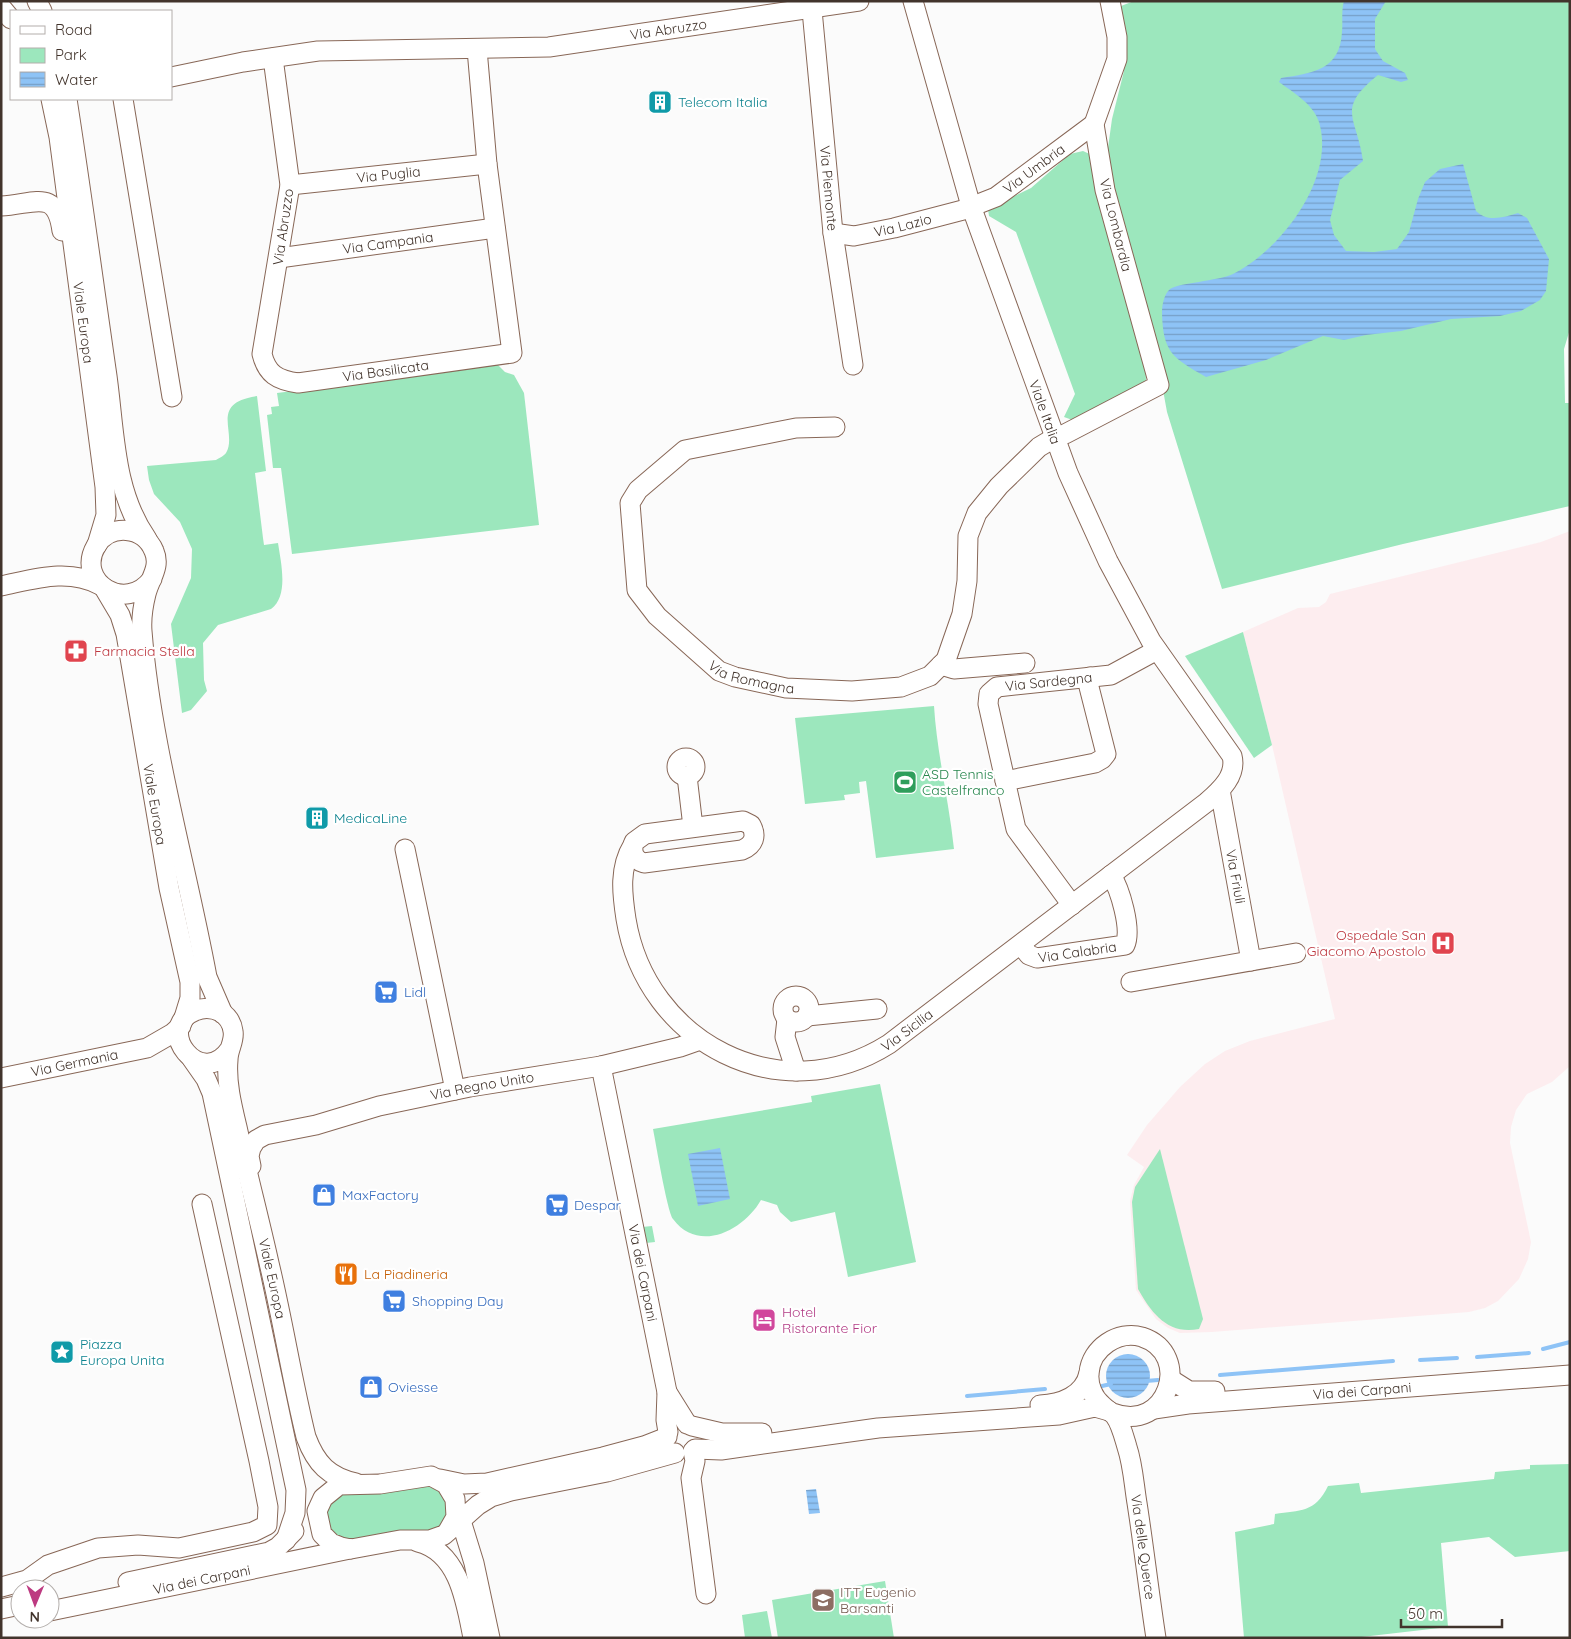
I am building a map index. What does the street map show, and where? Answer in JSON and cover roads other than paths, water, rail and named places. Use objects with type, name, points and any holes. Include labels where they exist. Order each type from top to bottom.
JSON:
[{"type":"street","name":"Via Abruzzo","points":[[172,77],[273,58],[346,49],[477,49],[569,45],[746,17],[812,10],[860,1]]},
{"type":"street","name":"Viale Italia","points":[[913,1],[971,206],[1108,561],[1157,650],[1232,756],[1232,772],[1220,790]]},
{"type":"street","name":"Via Lombardia","points":[[1059,436],[1159,385],[1105,190],[1094,124],[1117,59],[1117,36],[1110,1]]},
{"type":"street","points":[[1,7],[10,18]]},
{"type":"street","name":"Via Piemonte","points":[[812,10],[833,233],[853,365]]},
{"type":"street","points":[[477,49],[487,164],[495,228]]},
{"type":"street","name":"Via Abruzzo","points":[[265,366],[263,339],[279,258],[290,185],[273,58]]},
{"type":"street","name":"Viale Europa","points":[[51,100],[59,138],[107,508],[95,548],[92,568],[120,615],[126,634],[169,888],[190,982],[190,998],[182,1024],[180,1043],[206,1079],[212,1093],[296,1490],[296,1513],[286,1540]]},
{"type":"street","name":"Viale Europa","points":[[68,100],[120,476],[130,510],[148,540],[156,559],[152,579],[144,602],[142,630],[155,721],[207,977],[223,1014],[233,1029],[233,1041],[228,1062],[236,1126],[269,1263],[302,1420],[312,1452],[320,1465],[331,1475],[356,1483]]},
{"type":"street","points":[[123,100],[172,396]]},
{"type":"street","name":"Via Umbria","points":[[971,206],[996,198],[1094,124]]},
{"type":"street","name":"Via Puglia","points":[[290,185],[487,164]]},
{"type":"street","points":[[1,206],[42,201],[49,202],[57,210],[69,290],[77,321],[85,340]]},
{"type":"street","name":"Via Lazio","points":[[833,233],[854,236],[935,219],[971,206]]},
{"type":"street","name":"Via Campania","points":[[279,258],[495,228]]},
{"type":"street","name":"Via Basilicata","points":[[265,366],[270,374],[282,381],[298,383],[512,353],[495,228]]},
{"type":"street","name":"Via Romagna","points":[[836,426],[796,428],[685,450],[674,457],[638,490],[630,503],[637,590],[664,622],[719,671],[735,677],[786,688],[852,691],[901,687],[930,676],[941,666]]},
{"type":"street","points":[[1025,663],[954,669],[941,666],[946,660],[962,614],[967,581],[968,536],[977,513],[999,486],[1032,454],[1044,444],[1059,436]]},
{"type":"street","points":[[56,575],[95,548],[107,535],[121,530],[136,532],[148,540]]},
{"type":"street","points":[[1,586],[56,575],[74,575],[119,595],[141,590],[152,579]]},
{"type":"street","name":"Via Sardegna","points":[[1072,905],[1016,829],[988,704],[989,694],[997,687],[1110,675],[1157,650]]},
{"type":"street","points":[[1005,781],[1095,763],[1102,759],[1106,754],[1089,687],[1090,677]]},
{"type":"street","points":[[687,776],[693,827]]},
{"type":"street","name":"Via Sicilia","points":[[633,845],[623,868],[624,894],[630,936],[642,971],[656,996],[670,1013],[700,1040],[738,1060],[767,1068],[796,1071],[838,1066],[879,1051],[1020,945],[1220,790]]},
{"type":"street","name":"Via Friuli","points":[[1220,790],[1251,961]]},
{"type":"street","points":[[745,822],[753,828],[754,839],[749,847],[742,850],[651,862],[642,863],[636,859],[633,853],[633,845],[638,838],[645,834],[693,827],[745,822]]},
{"type":"street","points":[[405,849],[454,1090]]},
{"type":"street","points":[[624,894],[636,871],[651,862]]},
{"type":"street","name":"Via Calabria","points":[[1020,945],[1029,955],[1037,958],[1125,945],[1128,934],[1121,898],[1111,875]]},
{"type":"street","points":[[1130,982],[1296,954]]},
{"type":"street","points":[[182,1024],[190,1014],[200,1009],[212,1009],[223,1014]]},
{"type":"street","points":[[767,1068],[786,1028],[800,1022],[807,1016],[877,1009]]},
{"type":"street","name":"Via Germania","points":[[1,1078],[147,1048],[173,1033],[182,1024]]},
{"type":"street","points":[[786,1028],[796,1071]]},
{"type":"street","name":"Via Regno Unito","points":[[265,1135],[316,1125],[380,1106],[454,1090],[601,1066],[680,1047],[700,1040]]},
{"type":"street","name":"Via Germania","points":[[147,1048],[191,1058]]},
{"type":"street","points":[[191,1058],[211,1062],[221,1059],[230,1049]]},
{"type":"street","name":"Via dei Carpani","points":[[601,1066],[667,1392],[666,1420],[679,1446]]},
{"type":"street","points":[[229,1079],[243,1122],[254,1132],[265,1135]]},
{"type":"street","points":[[265,1135],[253,1144],[249,1156],[269,1263]]},
{"type":"street","points":[[1,1587],[27,1580],[48,1566],[98,1548],[138,1545],[179,1548],[253,1532],[267,1525],[268,1507],[259,1460],[202,1204]]},
{"type":"street","points":[[356,1483],[380,1484],[423,1476],[464,1484],[487,1483],[644,1446],[679,1446],[720,1450],[915,1420],[1057,1403],[1076,1394],[1086,1382],[1095,1356],[1107,1343],[1124,1336],[1136,1336],[1147,1340],[1160,1349],[1168,1363],[1170,1379],[1167,1393],[1151,1410],[1129,1417],[1095,1407],[1059,1415],[915,1420],[841,1421],[751,1434],[722,1433],[690,1425],[674,1425],[679,1446],[695,1461],[691,1478],[706,1594]]},
{"type":"street","name":"Via dei Carpani","points":[[1170,1379],[1185,1389],[1206,1391],[1570,1363]]},
{"type":"street","points":[[1089,1373],[1090,1386],[1095,1398],[1111,1412]]},
{"type":"street","name":"Via dei Carpani","points":[[1151,1410],[1570,1375]]},
{"type":"street","name":"Via dei Carpani","points":[[667,1392],[690,1425]]},
{"type":"street","name":"Via delle Querce","points":[[1130,1458],[1134,1437],[1151,1410]]},
{"type":"street","name":"Via delle Querce","points":[[1111,1412],[1130,1458],[1156,1638]]},
{"type":"street","points":[[455,1520],[483,1502],[511,1491],[607,1472],[679,1446],[698,1436],[690,1425]]},
{"type":"street","points":[[440,1479],[450,1489],[455,1520],[474,1563]]},
{"type":"street","name":"Via dei Carpani","points":[[60,1596],[264,1554],[278,1547],[316,1514],[334,1488],[356,1483]]},
{"type":"street","name":"Viale Europa","points":[[296,1490],[316,1514],[322,1534],[331,1543],[341,1547],[353,1548]]},
{"type":"street","points":[[483,1502],[474,1513],[470,1522],[474,1563],[490,1638]]},
{"type":"street","name":"Via dei Carpani","points":[[60,1609],[388,1541],[433,1540],[455,1520]]},
{"type":"street","points":[[410,1540],[432,1546],[448,1561],[464,1602],[473,1638]]},
{"type":"water","points":[[1344,1],[1386,1],[1375,19],[1375,49],[1383,61],[1405,73],[1408,80],[1401,82],[1378,75],[1357,97],[1352,114],[1363,161],[1340,180],[1330,220],[1334,235],[1346,251],[1374,252],[1397,249],[1409,232],[1425,182],[1440,169],[1463,164],[1476,211],[1481,215],[1491,218],[1518,213],[1527,218],[1549,259],[1546,291],[1540,300],[1521,311],[1500,316],[1451,319],[1401,331],[1366,335],[1344,340],[1323,336],[1266,360],[1206,377],[1185,365],[1172,353],[1168,346],[1162,313],[1165,297],[1168,291],[1174,287],[1233,274],[1251,263],[1286,230],[1300,210],[1312,188],[1319,166],[1322,144],[1319,122],[1308,104],[1279,82],[1281,78],[1304,74],[1323,67],[1336,55],[1342,32]]},
{"type":"water","points":[[720,1148],[730,1199],[698,1206],[688,1154]]},
{"type":"water","points":[[1124,1354],[1132,1354],[1144,1360],[1150,1376],[1144,1392],[1132,1398],[1124,1398],[1112,1392],[1106,1380],[1106,1372],[1112,1360]]},
{"type":"water","points":[[816,1489],[820,1513],[809,1514],[806,1490]]},
{"type":"waterway","points":[[1543,1349],[1570,1342]]},
{"type":"waterway","points":[[1477,1357],[1529,1353]]},
{"type":"waterway","points":[[1420,1360],[1457,1358]]},
{"type":"waterway","points":[[1220,1375],[1393,1361]]},
{"type":"waterway","points":[[1146,1381],[1158,1380]]},
{"type":"waterway","points":[[1102,1386],[1111,1384]]},
{"type":"waterway","points":[[967,1396],[1045,1389]]},
{"type":"place","name":"Telecom Italia","points":[[660,102]]},
{"type":"place","name":"Farmacia Stella","points":[[76,651]]},
{"type":"place","name":"ASD Tennis Castelfranco","points":[[905,782]]},
{"type":"place","name":"MedicaLine","points":[[317,818]]},
{"type":"place","name":"Ospedale San Giacomo Apostolo","points":[[1443,943]]},
{"type":"place","name":"Lidl","points":[[386,992]]},
{"type":"place","name":"MaxFactory","points":[[324,1195]]},
{"type":"place","name":"Despar","points":[[557,1205]]},
{"type":"place","name":"La Piadineria","points":[[346,1274]]},
{"type":"place","name":"Shopping Day","points":[[394,1301]]},
{"type":"place","name":"Hotel Ristorante Fior","points":[[764,1320]]},
{"type":"place","name":"Piazza Europa Unita","points":[[62,1352]]},
{"type":"place","name":"Oviesse","points":[[371,1387]]},
{"type":"place","name":"ITT Eugenio Barsanti","points":[[823,1600]]}]
